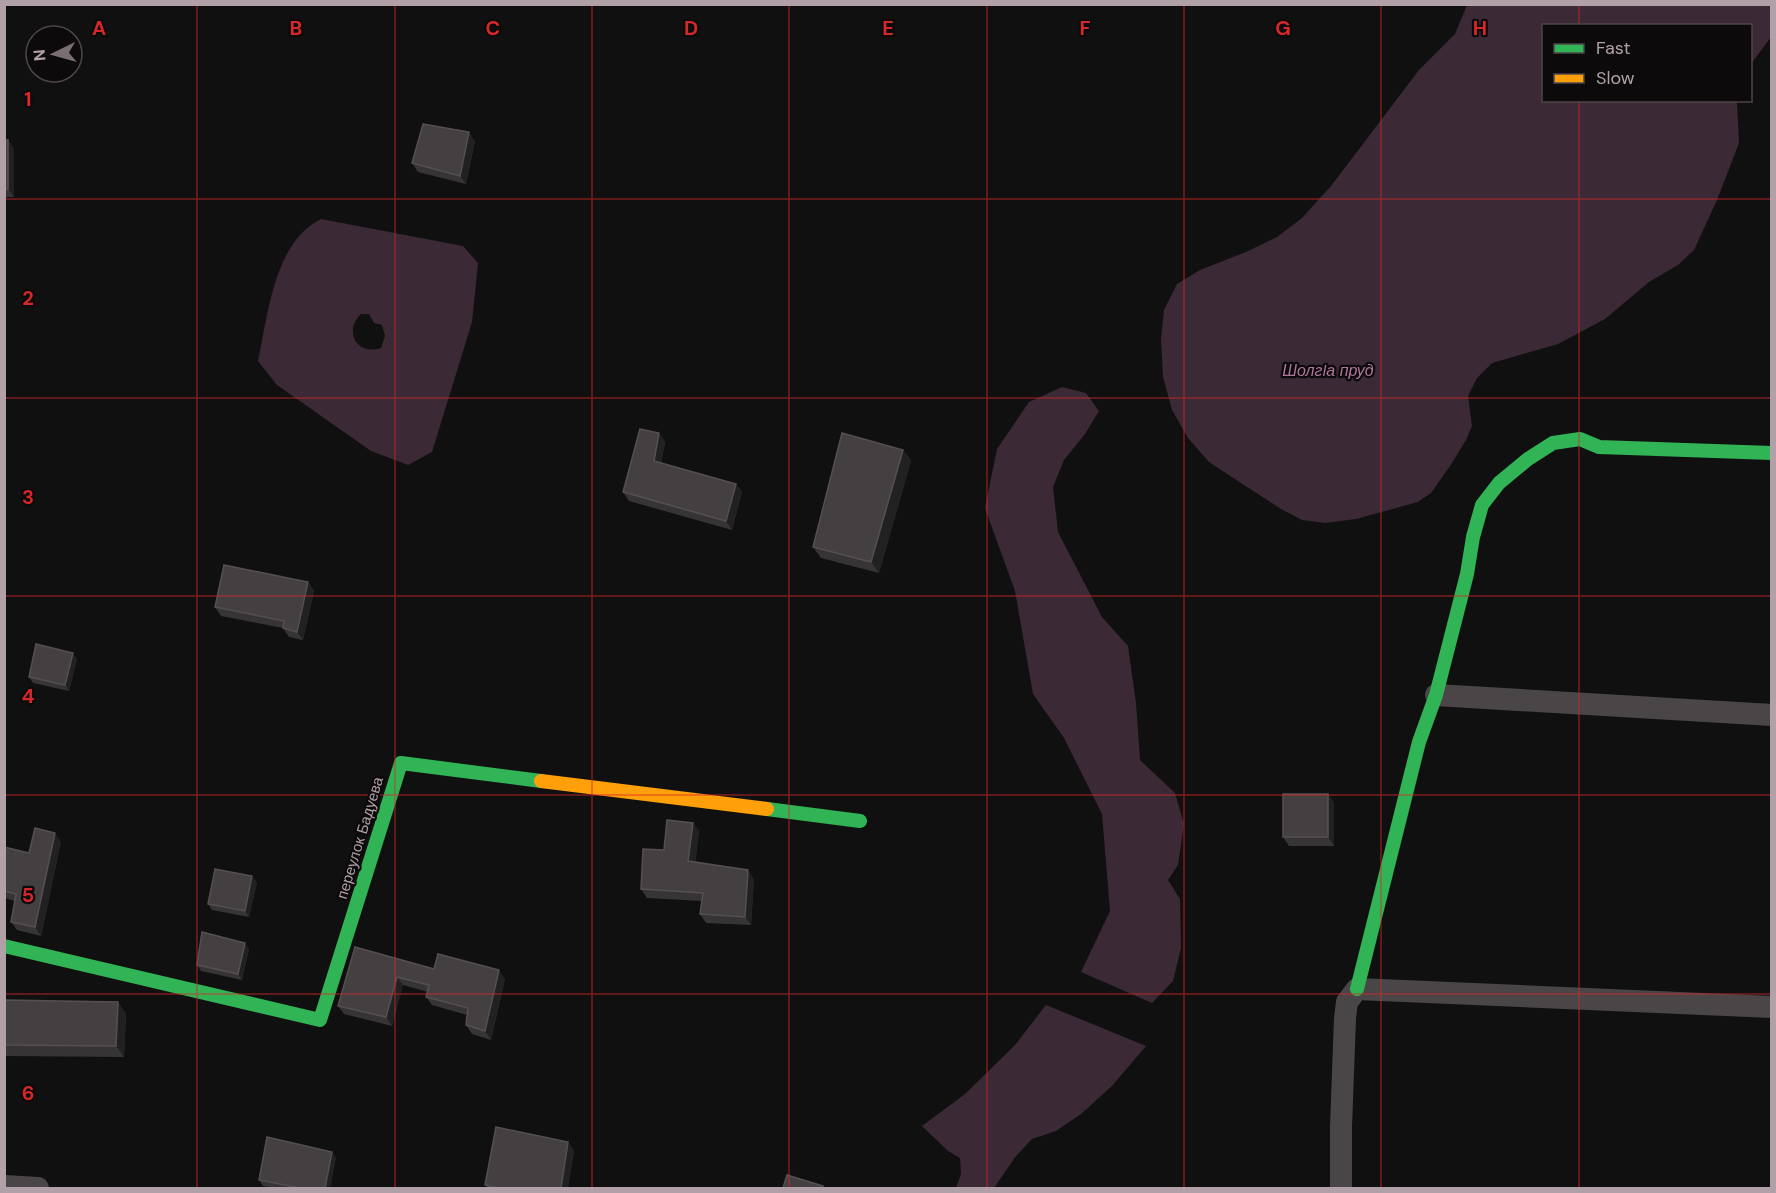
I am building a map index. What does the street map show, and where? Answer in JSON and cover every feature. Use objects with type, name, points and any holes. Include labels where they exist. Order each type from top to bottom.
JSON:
[{"type":"street","points":[[1341,1188],[1341,1127],[1347,1002],[1357,989],[1419,742],[1436,695],[1482,505],[1499,483],[1528,459],[1553,443],[1580,439],[1599,447],[1772,453]]},
{"type":"street","points":[[1436,695],[1772,715]]},
{"type":"street","name":"переулок Бадуева","points":[[4,946],[320,1020],[401,763],[860,820]]},
{"type":"street","points":[[1357,989],[1772,1007]]},
{"type":"street","points":[[4,1186],[38,1188]]},
{"type":"water","name":"ШолгIа пруд","points":[[1467,5],[1771,5],[1771,37],[1752,63],[1752,24],[1542,24],[1542,102],[1737,102],[1739,143],[1717,200],[1694,250],[1678,265],[1649,282],[1605,319],[1558,344],[1492,363],[1477,378],[1468,396],[1472,426],[1466,440],[1431,493],[1418,502],[1356,519],[1325,523],[1302,520],[1209,462],[1188,438],[1172,410],[1163,377],[1161,339],[1164,310],[1177,284],[1200,270],[1277,237],[1302,218],[1331,186],[1419,70],[1455,34]]},
{"type":"water","points":[[321,219],[463,246],[478,263],[472,322],[432,452],[408,465],[371,451],[277,385],[258,361],[276,281],[293,244],[305,230]],"holes":[[[361,314],[369,314],[374,323],[382,325],[385,336],[381,348],[373,350],[359,345],[353,334],[353,328]]]},
{"type":"water","points":[[1062,387],[1086,393],[1099,411],[1085,434],[1064,460],[1053,487],[1058,532],[1102,617],[1128,646],[1136,703],[1140,760],[1175,793],[1184,824],[1178,865],[1168,880],[1180,899],[1181,948],[1173,981],[1152,1003],[1081,972],[1110,911],[1102,814],[1064,738],[1033,694],[1015,591],[985,508],[997,449],[1029,402]]},
{"type":"water","points":[[1046,1005],[1146,1046],[1112,1086],[1081,1114],[1056,1131],[1032,1139],[1016,1156],[994,1188],[956,1188],[961,1174],[960,1158],[948,1151],[922,1126],[965,1094],[1015,1045]]},
{"type":"building","points":[[423,124],[469,132],[460,176],[412,163]]},
{"type":"building","points":[[4,140],[8,140],[8,189],[4,189]]},
{"type":"building","points":[[640,429],[659,433],[654,461],[736,484],[726,521],[623,492]]},
{"type":"building","points":[[842,433],[903,450],[871,562],[813,547]]},
{"type":"building","points":[[224,565],[308,582],[297,632],[283,628],[284,621],[215,607]]},
{"type":"building","points":[[36,644],[73,653],[65,685],[29,677]]},
{"type":"building","points":[[1283,794],[1328,794],[1328,837],[1283,837]]},
{"type":"building","points":[[667,820],[693,823],[688,861],[748,870],[745,917],[700,914],[703,893],[641,889],[643,849],[664,850]]},
{"type":"building","points":[[35,828],[55,833],[35,927],[11,922],[16,894],[4,891],[4,847],[29,853]]},
{"type":"building","points":[[215,869],[252,876],[245,911],[208,904]]},
{"type":"building","points":[[202,932],[245,943],[238,974],[197,965]]},
{"type":"building","points":[[355,947],[434,969],[438,954],[499,970],[485,1031],[466,1025],[468,1008],[426,997],[429,985],[397,977],[386,1017],[338,1006]]},
{"type":"building","points":[[4,1000],[118,1002],[116,1046],[4,1045]]},
{"type":"building","points":[[496,1127],[568,1142],[561,1188],[498,1188],[485,1185]]},
{"type":"building","points":[[267,1137],[332,1152],[325,1188],[300,1188],[259,1180]]},
{"type":"building","points":[[787,1175],[823,1186],[822,1188],[783,1188]]},
{"type":"traffic: fast","points":[[1357,989],[1419,742],[1436,695],[1467,574],[1473,537],[1482,505],[1499,483],[1528,459],[1553,443],[1580,439],[1599,447],[1772,453]]},
{"type":"traffic: fast","points":[[4,946],[320,1020],[401,763],[541,781]]},
{"type":"traffic: fast","points":[[767,809],[860,821]]},
{"type":"traffic: slow","points":[[541,781],[767,809]]}]
